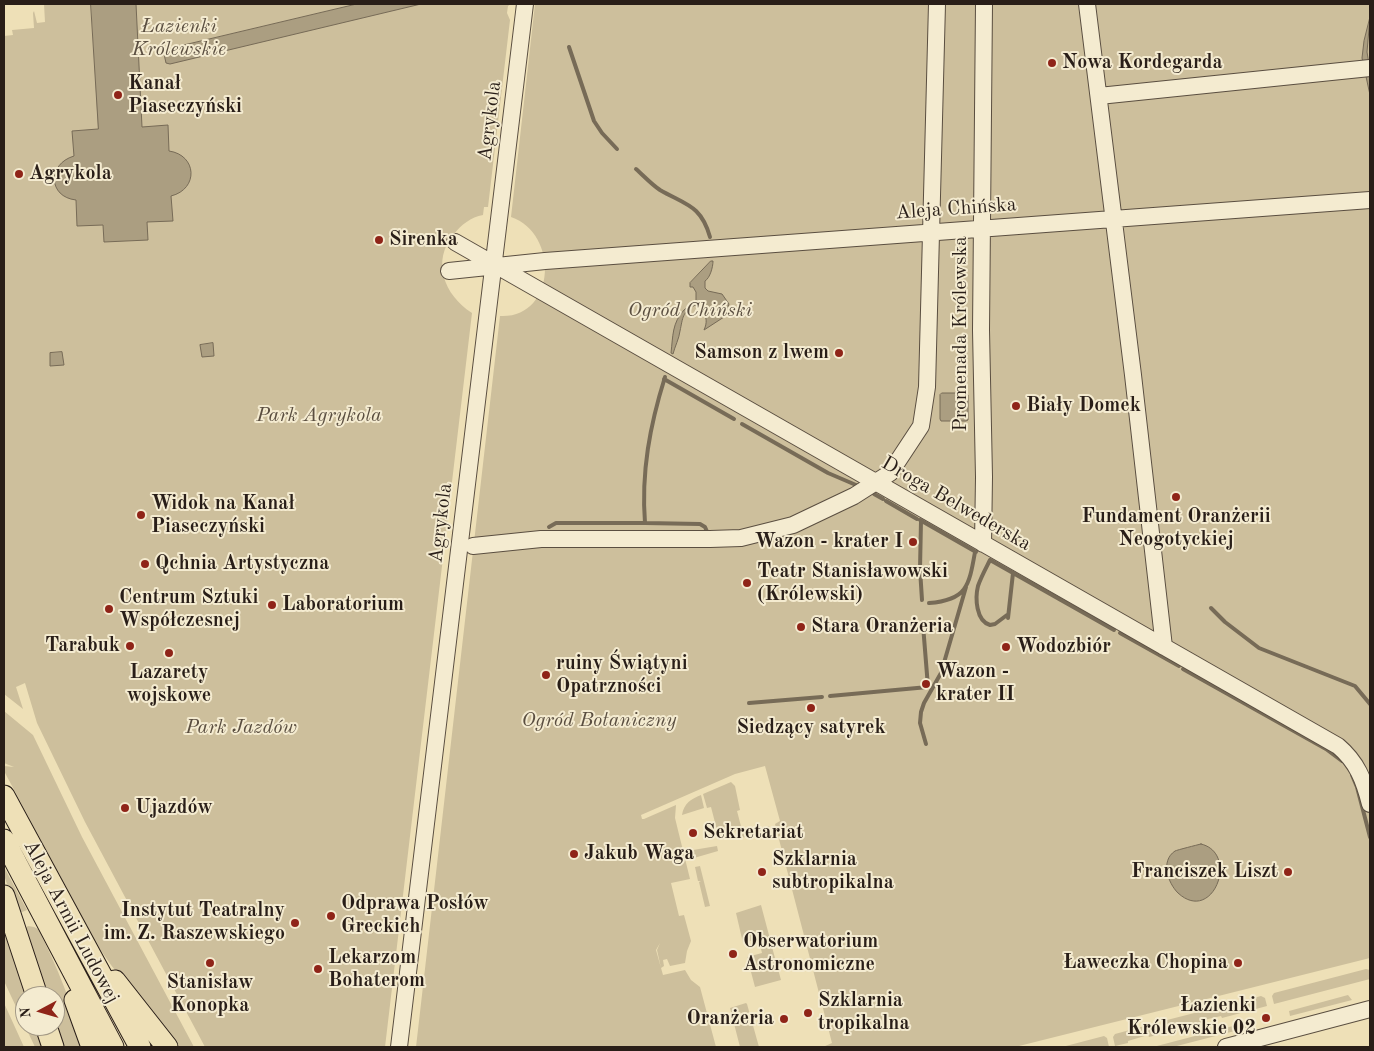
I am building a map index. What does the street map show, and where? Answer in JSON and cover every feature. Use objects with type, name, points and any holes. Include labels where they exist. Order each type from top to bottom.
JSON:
[{"type":"main road","name":"Aleja Armii Ludowej","points":[[4,796],[79,938],[140,1047]]},
{"type":"main road","name":"Aleja Armii Ludowej","points":[[4,840],[113,1047]]},
{"type":"main road","points":[[4,896],[34,986]]},
{"type":"main road","points":[[44,916],[92,1047]]},
{"type":"main road","points":[[79,938],[167,1047]]},
{"type":"street","name":"Agrykola","points":[[399,1047],[525,4]]},
{"type":"street","points":[[473,546],[541,539],[741,538],[793,525],[854,496],[876,483],[894,469],[912,437],[921,426],[927,383],[937,4]]},
{"type":"street","name":"Promenada Królewska","points":[[983,544],[984,477],[981,330],[984,4]]},
{"type":"street","points":[[1087,4],[1164,647]]},
{"type":"street","points":[[1099,96],[1370,68]]},
{"type":"street","name":"Aleja Chińska","points":[[449,271],[545,261],[1370,200]]},
{"type":"street","name":"Droga Belwederska","points":[[454,242],[1338,746],[1349,756],[1358,769],[1370,804]]},
{"type":"street","points":[[1226,1047],[1370,1009]]},
{"type":"green space","points":[[44,4],[511,4],[508,6],[507,13],[510,20],[488,207],[484,207],[483,215],[470,220],[457,231],[447,244],[443,255],[442,266],[448,287],[462,306],[472,313],[385,1047],[205,1047],[85,822],[37,723],[25,683],[16,687],[23,709],[4,694],[4,36],[13,35],[12,30],[34,28],[34,11],[37,23],[45,22]]},
{"type":"green space","points":[[535,4],[1370,4],[1370,958],[1015,1047],[823,1047],[832,1043],[775,824],[780,821],[765,766],[735,774],[641,815],[642,819],[644,819],[676,805],[675,818],[690,879],[671,883],[679,916],[684,915],[691,941],[685,963],[670,966],[667,959],[663,960],[664,966],[661,968],[663,975],[685,970],[691,980],[700,987],[716,1047],[416,1047],[500,316],[519,313],[532,304],[541,290],[545,274],[544,257],[538,240],[527,226],[511,217]]},
{"type":"green space","points":[[4,711],[33,735],[82,837],[194,1047],[175,1047],[97,945],[4,771],[4,766],[14,767],[4,763]]},
{"type":"green space","points":[[731,782],[735,786],[740,810],[737,811],[742,830],[718,834],[711,807],[707,808],[703,794]]},
{"type":"green space","points":[[701,795],[704,808],[682,815],[684,807],[694,798]]},
{"type":"green space","points":[[769,826],[770,831],[733,840],[732,836]]},
{"type":"green space","points":[[717,846],[718,851],[694,858],[693,850]]},
{"type":"green space","points":[[700,866],[710,906],[705,907],[699,882],[701,881],[698,881],[695,867]]},
{"type":"green space","points":[[4,867],[27,910],[17,914],[4,875]]},
{"type":"green space","points":[[761,905],[770,939],[760,943],[758,939],[743,943],[736,913]]},
{"type":"green space","points":[[4,918],[26,986],[15,986],[15,1005],[4,981]]},
{"type":"green space","points":[[28,926],[38,929],[64,986],[41,986],[25,928]]},
{"type":"green space","points":[[772,947],[781,980],[755,987],[747,957],[762,953],[761,949]]},
{"type":"green space","points":[[1366,969],[1370,970],[1370,979],[1274,1004],[1272,996],[1274,993]]},
{"type":"green space","points":[[65,990],[85,1047],[60,1047],[57,1036],[65,1036]]},
{"type":"green space","points":[[1348,995],[1352,1000],[1290,1016],[1289,1011]]},
{"type":"green space","points":[[1261,996],[1265,998],[1267,1006],[1222,1018],[1221,1016],[1204,1020],[1204,1023],[1194,1026],[1193,1023],[1175,1028],[1176,1030],[1167,1033],[1165,1024],[1167,1020]]},
{"type":"green space","points":[[4,1003],[15,1027],[15,1036],[19,1036],[24,1047],[4,1047]]},
{"type":"green space","points":[[746,1003],[759,1047],[740,1047],[730,1008]]},
{"type":"green space","points":[[1252,1021],[1254,1026],[1173,1047],[1153,1047]]},
{"type":"green space","points":[[1156,1023],[1161,1034],[1149,1037],[1148,1035],[1115,1046],[1113,1037],[1115,1034]]},
{"type":"green space","points":[[30,1036],[43,1036],[47,1047],[35,1047]]},
{"type":"green space","points":[[1104,1036],[1107,1038],[1109,1047],[1062,1047]]},
{"type":"shaded area","name":"Kanał Piaseczyński","points":[[91,4],[136,4],[142,127],[168,125],[169,151],[185,159],[191,172],[190,180],[186,187],[171,196],[173,221],[147,222],[148,240],[104,242],[103,225],[77,226],[76,200],[67,198],[60,193],[54,180],[59,166],[65,160],[74,156],[72,131],[98,129]]},
{"type":"shaded area","points":[[357,4],[421,4],[170,64],[166,63],[164,54],[168,49]]},
{"type":"shaded area","points":[[1370,17],[1367,52],[1370,70],[1370,95],[1362,58]]},
{"type":"shaded area","points":[[713,261],[710,275],[705,281],[705,288],[708,291],[722,294],[729,304],[724,317],[704,330],[706,319],[704,313],[695,305],[688,310],[684,316],[673,354],[671,353],[673,335],[677,320],[684,310],[696,300],[696,292],[693,287],[690,287],[690,283]]},
{"type":"shaded area","points":[[213,343],[214,356],[202,357],[200,345]]},
{"type":"shaded area","points":[[62,352],[64,365],[50,366],[50,353]]},
{"type":"shaded area","points":[[942,393],[966,393],[968,395],[968,420],[941,421],[940,395]]},
{"type":"shaded area","points":[[1201,844],[1213,850],[1219,860],[1220,872],[1217,884],[1211,894],[1202,900],[1191,900],[1178,893],[1171,884],[1167,872],[1168,860],[1175,851]]},
{"type":"waterway","points":[[569,47],[594,121],[617,149]]},
{"type":"waterway","points":[[636,169],[660,190],[685,203],[697,212],[702,218],[710,237]]},
{"type":"waterway","points":[[549,527],[556,523],[645,523],[644,485],[648,449],[665,377]]},
{"type":"waterway","points":[[664,379],[734,419]]},
{"type":"waterway","points":[[742,424],[828,473],[856,485]]},
{"type":"waterway","points":[[874,494],[883,499]]},
{"type":"waterway","points":[[886,501],[917,519]]},
{"type":"waterway","points":[[920,520],[976,552]]},
{"type":"waterway","points":[[921,521],[920,569],[922,600]]},
{"type":"waterway","points":[[645,523],[700,524],[705,527],[708,534]]},
{"type":"waterway","points":[[929,603],[951,599],[959,595],[971,574],[975,552]]},
{"type":"waterway","points":[[990,560],[1114,630]]},
{"type":"waterway","points":[[990,560],[978,586],[977,603],[979,614],[985,623],[990,625],[995,624],[1007,615]]},
{"type":"waterway","points":[[1008,618],[1013,573]]},
{"type":"waterway","points":[[926,744],[920,723],[921,712],[941,673],[966,587]]},
{"type":"waterway","points":[[1211,608],[1225,622],[1259,648],[1355,686],[1370,704]]},
{"type":"waterway","points":[[830,696],[928,687],[923,625]]},
{"type":"waterway","points":[[1120,633],[1179,666]]},
{"type":"waterway","points":[[1183,669],[1326,749],[1342,761]]},
{"type":"waterway","points":[[749,703],[822,697]]},
{"type":"waterway","points":[[1352,775],[1370,837]]},
{"type":"place","name":"Nowa Kordegarda","points":[[1052,63]]},
{"type":"place","name":"Kanał Piaseczyński","points":[[118,95]]},
{"type":"place","name":"Agrykola","points":[[19,174]]},
{"type":"place","name":"Sirenka","points":[[379,240]]},
{"type":"place","name":"Samson z lwem","points":[[839,353]]},
{"type":"place","name":"Biały Domek","points":[[1016,406]]},
{"type":"place","name":"Fundament Oranżerii Neogotyckiej","points":[[1176,497]]},
{"type":"place","name":"Widok na Kanał Piaseczyński","points":[[141,515]]},
{"type":"place","name":"Wazon - krater I","points":[[913,542]]},
{"type":"place","name":"Qchnia Artystyczna","points":[[145,564]]},
{"type":"place","name":"Teatr Stanisławowski (Królewski)","points":[[747,583]]},
{"type":"place","name":"Laboratorium","points":[[272,605]]},
{"type":"place","name":"Centrum Sztuki Współczesnej","points":[[109,609]]},
{"type":"place","name":"Stara Oranżeria","points":[[801,627]]},
{"type":"place","name":"Tarabuk","points":[[130,646]]},
{"type":"place","name":"Wodozbiór","points":[[1006,647]]},
{"type":"place","name":"Lazarety wojskowe","points":[[169,653]]},
{"type":"place","name":"ruiny Świątyni Opatrzności","points":[[546,675]]},
{"type":"place","name":"Wazon - krater II","points":[[926,684]]},
{"type":"place","name":"Siedzący satyrek","points":[[811,708]]},
{"type":"place","name":"Ujazdów","points":[[125,808]]},
{"type":"place","name":"Sekretariat","points":[[693,833]]},
{"type":"place","name":"Jakub Waga","points":[[574,854]]},
{"type":"place","name":"Szklarnia subtropikalna","points":[[762,872]]},
{"type":"place","name":"Franciszek Liszt","points":[[1288,872]]},
{"type":"place","name":"Odprawa Posłów Greckich","points":[[331,916]]},
{"type":"place","name":"Instytut Teatralny im. Z. Raszewskiego","points":[[295,923]]},
{"type":"place","name":"Obserwatorium Astronomiczne","points":[[733,954]]},
{"type":"place","name":"Stanisław Konopka","points":[[210,963]]},
{"type":"place","name":"Ławeczka Chopina","points":[[1238,963]]},
{"type":"place","name":"Lekarzom Bohaterom","points":[[318,969]]},
{"type":"place","name":"Szklarnia tropikalna","points":[[808,1013]]},
{"type":"place","name":"Łazienki Królewskie 02","points":[[1266,1018]]},
{"type":"place","name":"Oranżeria","points":[[784,1019]]},
{"type":"park label","name":"Łazienki Królewskie","points":[[179,38]]},
{"type":"park label","name":"Ogród Chiński","points":[[690,311]]},
{"type":"park label","name":"Park Agrykola","points":[[319,416]]},
{"type":"park label","name":"Ogród Botaniczny","points":[[599,721]]},
{"type":"park label","name":"Park Jazdów","points":[[241,728]]}]
